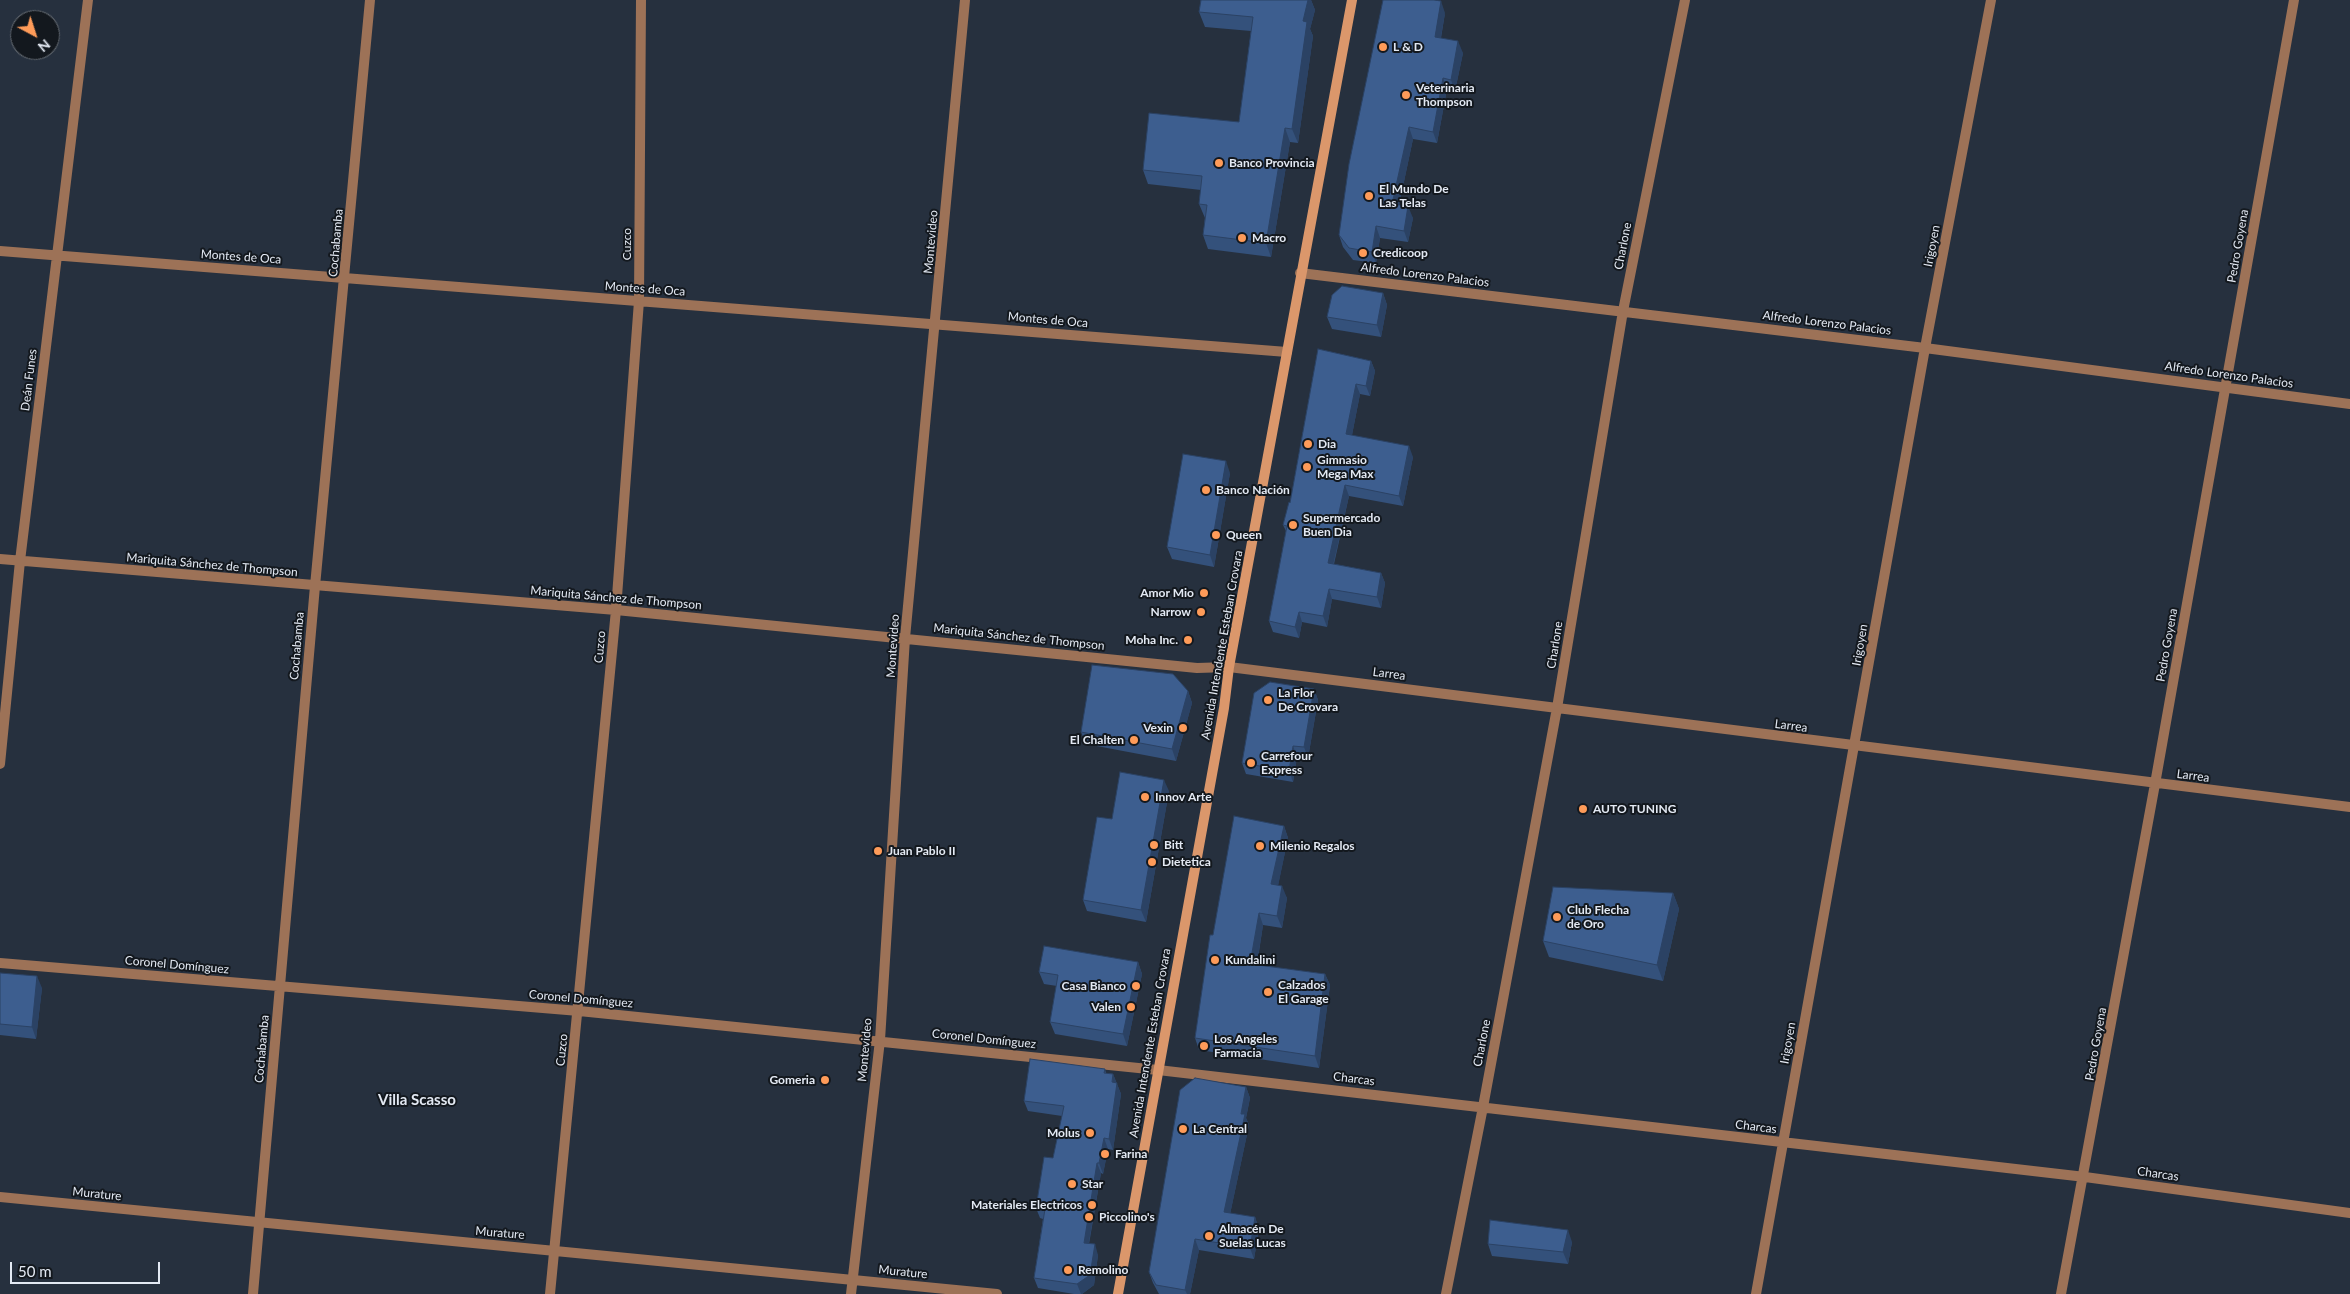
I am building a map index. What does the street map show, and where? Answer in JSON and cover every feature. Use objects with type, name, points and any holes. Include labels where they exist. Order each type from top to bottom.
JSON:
[{"type":"main road","name":"Avenida Intendente Esteban Crovara","points":[[1118,1294],[1224,708],[1229,667],[1300,273],[1352,0]]},
{"type":"street","name":"Deán Funes","points":[[0,764],[20,561],[88,0]]},
{"type":"street","name":"Cochabamba","points":[[253,1294],[315,586],[370,0]]},
{"type":"street","name":"Cuzco","points":[[550,1294],[579,1011],[616,610],[639,301],[641,0]]},
{"type":"street","name":"Montevideo","points":[[851,1294],[880,1040],[906,638],[966,0]]},
{"type":"street","name":"Charlone","points":[[1446,1294],[1483,1107],[1557,708],[1623,311],[1686,0]]},
{"type":"street","name":"Irigoyen","points":[[1756,1294],[1925,348],[1991,0]]},
{"type":"street","name":"Pedro Goyena","points":[[2061,1294],[2085,1177],[2294,0]]},
{"type":"street","name":"Montes de Oca","points":[[0,251],[1287,352]]},
{"type":"street","name":"Alfredo Lorenzo Palacios","points":[[1300,273],[1925,348],[2350,404]]},
{"type":"street","name":"Mariquita Sánchez de Thompson","points":[[0,559],[616,610],[1197,668],[1229,667]]},
{"type":"street","name":"Larrea","points":[[1229,667],[2350,808]]},
{"type":"street","name":"Coronel Domínguez","points":[[0,963],[579,1011],[880,1040],[1158,1070]]},
{"type":"street","name":"Charcas","points":[[1158,1070],[2085,1177],[2350,1213]]},
{"type":"street","name":"Murature","points":[[0,1196],[997,1294]]},
{"type":"building","points":[[1201,0],[1308,0],[1303,21],[1307,22],[1292,129],[1285,128],[1266,243],[1203,235],[1207,205],[1199,204],[1202,176],[1143,170],[1149,113],[1239,122],[1253,17],[1199,12]]},
{"type":"building","points":[[1383,0],[1441,1],[1435,37],[1458,41],[1451,80],[1443,78],[1433,132],[1409,127],[1392,204],[1408,206],[1404,231],[1376,226],[1372,252],[1349,248],[1339,235],[1349,164]]},
{"type":"building","points":[[1342,286],[1383,293],[1377,325],[1327,317],[1332,295]]},
{"type":"building","points":[[1318,349],[1371,361],[1366,386],[1356,384],[1346,434],[1409,446],[1399,496],[1345,485],[1328,563],[1381,573],[1377,597],[1329,589],[1323,616],[1299,612],[1295,627],[1269,621],[1287,526],[1283,525],[1290,503]]},
{"type":"building","points":[[1183,454],[1226,461],[1210,555],[1167,547]]},
{"type":"building","points":[[1092,665],[1173,674],[1188,691],[1172,749],[1081,732]]},
{"type":"building","points":[[1270,682],[1314,689],[1304,747],[1293,746],[1289,771],[1242,763],[1254,693]]},
{"type":"building","points":[[1120,772],[1164,780],[1141,910],[1083,900],[1097,817],[1112,819]]},
{"type":"building","points":[[1234,816],[1284,826],[1271,884],[1282,886],[1277,916],[1259,913],[1250,964],[1325,974],[1315,1056],[1195,1038],[1210,935],[1213,935]]},
{"type":"building","points":[[1553,887],[1673,893],[1657,965],[1543,941]]},
{"type":"building","points":[[1044,946],[1138,962],[1123,1034],[1050,1022],[1058,975],[1039,972]]},
{"type":"building","points":[[0,973],[37,976],[32,1027],[0,1024]]},
{"type":"building","points":[[1030,1059],[1105,1069],[1104,1073],[1113,1074],[1112,1082],[1117,1083],[1109,1139],[1104,1138],[1099,1163],[1097,1163],[1084,1243],[1095,1244],[1090,1275],[1077,1284],[1034,1278],[1045,1209],[1036,1208],[1044,1157],[1053,1158],[1064,1106],[1024,1101]]},
{"type":"building","points":[[1195,1078],[1246,1087],[1241,1114],[1245,1114],[1224,1212],[1255,1217],[1250,1248],[1195,1239],[1185,1290],[1156,1285],[1149,1272],[1180,1090]]},
{"type":"building","points":[[1490,1220],[1568,1230],[1563,1252],[1488,1244]]},
{"type":"place","name":"L & D","points":[[1383,47]]},
{"type":"place","name":"Veterinaria Thompson","points":[[1406,95]]},
{"type":"place","name":"Banco Provincia","points":[[1219,163]]},
{"type":"place","name":"El Mundo De Las Telas","points":[[1369,196]]},
{"type":"place","name":"Macro","points":[[1242,238]]},
{"type":"place","name":"Credicoop","points":[[1363,253]]},
{"type":"place","name":"Dia","points":[[1308,444]]},
{"type":"place","name":"Gimnasio Mega Max","points":[[1307,467]]},
{"type":"place","name":"Banco Nación","points":[[1206,490]]},
{"type":"place","name":"Supermercado Buen Dia","points":[[1293,525]]},
{"type":"place","name":"Queen","points":[[1216,535]]},
{"type":"place","name":"Amor Mio","points":[[1204,593]]},
{"type":"place","name":"Narrow","points":[[1201,612]]},
{"type":"place","name":"Moha Inc.","points":[[1188,640]]},
{"type":"place","name":"La Flor De Crovara","points":[[1268,700]]},
{"type":"place","name":"Vexin","points":[[1183,728]]},
{"type":"place","name":"El Chalten","points":[[1134,740]]},
{"type":"place","name":"Carrefour Express","points":[[1251,763]]},
{"type":"place","name":"Innov Arte","points":[[1145,797]]},
{"type":"place","name":"AUTO TUNING","points":[[1583,809]]},
{"type":"place","name":"Bitt","points":[[1154,845]]},
{"type":"place","name":"Milenio Regalos","points":[[1260,846]]},
{"type":"place","name":"Juan Pablo II","points":[[878,851]]},
{"type":"place","name":"Dietetica","points":[[1152,862]]},
{"type":"place","name":"Club Flecha de Oro","points":[[1557,917]]},
{"type":"place","name":"Kundalini","points":[[1215,960]]},
{"type":"place","name":"Casa Bianco","points":[[1136,986]]},
{"type":"place","name":"Calzados El Garage","points":[[1268,992]]},
{"type":"place","name":"Valen","points":[[1131,1007]]},
{"type":"place","name":"Los Angeles Farmacia","points":[[1204,1046]]},
{"type":"place","name":"Gomeria","points":[[825,1080]]},
{"type":"place","name":"La Central","points":[[1183,1129]]},
{"type":"place","name":"Molus","points":[[1090,1133]]},
{"type":"place","name":"Farina","points":[[1105,1154]]},
{"type":"place","name":"Star","points":[[1072,1184]]},
{"type":"place","name":"Materiales Electricos","points":[[1092,1205]]},
{"type":"place","name":"Piccolino's","points":[[1089,1217]]},
{"type":"place","name":"Almacén De Suelas Lucas","points":[[1209,1236]]},
{"type":"place","name":"Remolino","points":[[1068,1270]]},
{"type":"district","name":"Villa Scasso","points":[[417,1100]]}]
